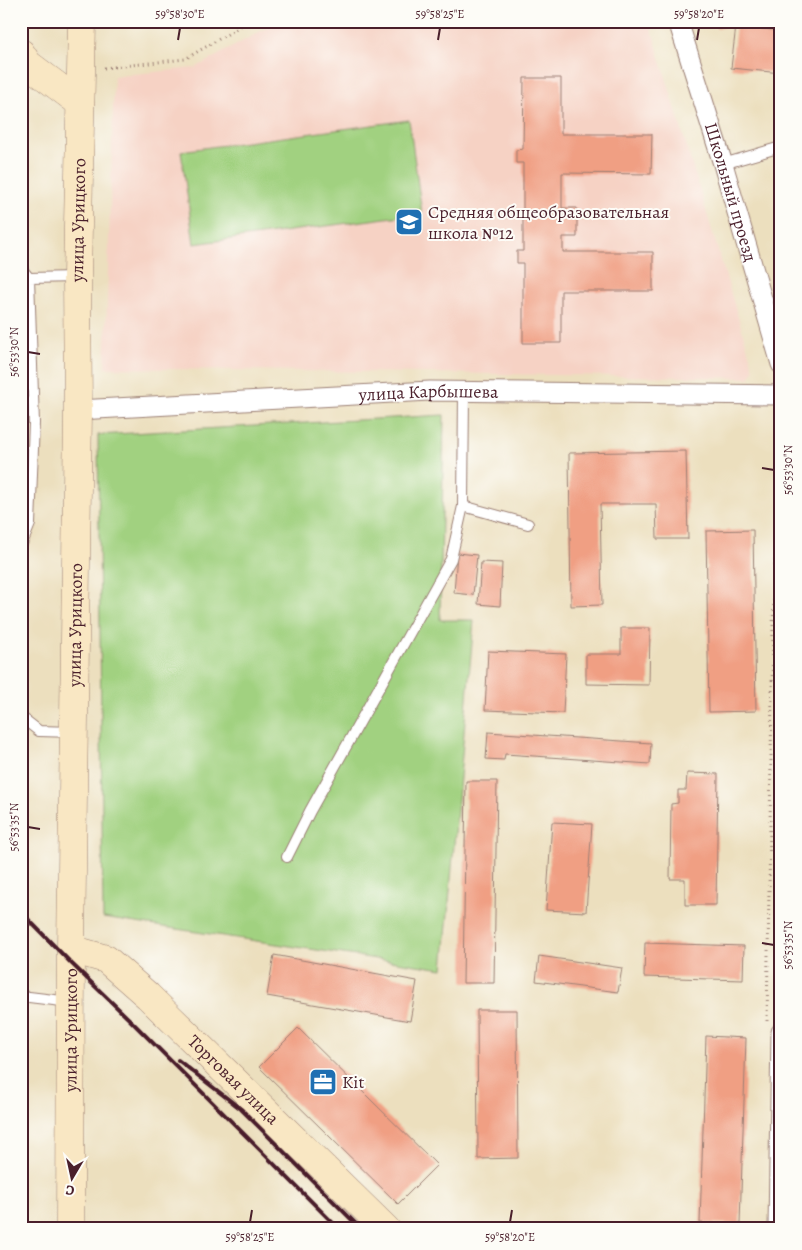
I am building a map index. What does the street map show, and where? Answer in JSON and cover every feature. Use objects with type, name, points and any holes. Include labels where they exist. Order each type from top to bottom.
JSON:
[{"type":"street","name":"улица Урицкого","points":[[70,1229],[71,949],[78,410],[77,277],[82,21]]},
{"type":"street","name":"Школьный проезд","points":[[678,21],[723,164],[781,364]]},
{"type":"street","points":[[21,53],[28,64],[80,104]]},
{"type":"street","name":"улица Карбышева","points":[[78,410],[464,390],[780,403]]},
{"type":"street","name":"Торговая улица","points":[[71,949],[106,960],[148,996],[386,1229]]},
{"type":"street","points":[[774,1030],[780,1127],[778,1229]]},
{"type":"lane","points":[[723,164],[781,147]]},
{"type":"lane","points":[[21,268],[29,278],[34,423],[30,524],[21,546]]},
{"type":"lane","points":[[29,278],[77,277]]},
{"type":"lane","points":[[21,289],[29,278]]},
{"type":"lane","points":[[287,857],[310,811],[450,558],[463,506],[464,390]]},
{"type":"lane","points":[[463,506],[528,524]]},
{"type":"lane","points":[[21,718],[38,731],[74,732]]},
{"type":"lane","points":[[21,996],[71,1002]]},
{"type":"path","points":[[80,71],[184,59],[250,21]]},
{"type":"path","points":[[774,1030],[773,638],[780,403]]},
{"type":"shaded area","name":"Средняя общеобразовательная школа №12","points":[[279,21],[649,21],[754,370],[749,378],[105,368],[114,76],[195,68]]},
{"type":"green space","points":[[409,120],[422,213],[194,244],[181,151]]},
{"type":"green space","points":[[444,415],[440,620],[474,620],[443,969],[103,918],[98,435]]},
{"type":"building","points":[[715,21],[742,21],[742,22],[717,29]]},
{"type":"building","points":[[736,26],[781,31],[781,73],[731,68]]},
{"type":"building","points":[[524,78],[561,78],[561,134],[652,134],[651,174],[562,173],[562,208],[577,208],[577,237],[563,237],[563,252],[653,252],[653,291],[561,291],[561,343],[523,343],[523,263],[517,263],[517,251],[523,251],[523,163],[516,163],[516,150],[523,149]]},
{"type":"building","points":[[686,451],[688,539],[657,539],[656,504],[600,504],[602,605],[571,606],[569,453]]},
{"type":"building","points":[[753,530],[756,711],[709,712],[706,531]]},
{"type":"building","points":[[457,553],[477,555],[473,595],[454,593]]},
{"type":"building","points":[[481,562],[502,563],[500,606],[478,604]]},
{"type":"building","points":[[621,628],[650,628],[649,685],[586,684],[586,654],[621,654]]},
{"type":"building","points":[[488,651],[566,654],[563,713],[485,710]]},
{"type":"building","points":[[488,732],[651,743],[650,764],[505,754],[504,760],[486,759]]},
{"type":"building","points":[[687,773],[718,774],[716,905],[685,905],[685,879],[670,879],[671,804],[678,803],[678,790],[686,790]]},
{"type":"building","points":[[466,781],[497,781],[494,983],[463,983]]},
{"type":"building","points":[[552,822],[592,824],[586,912],[546,910]]},
{"type":"building","points":[[645,943],[744,946],[743,980],[644,977]]},
{"type":"building","points":[[274,955],[417,981],[410,1021],[267,996]]},
{"type":"building","points":[[539,956],[622,968],[618,992],[536,981]]},
{"type":"building","points":[[477,1010],[517,1010],[518,1158],[478,1159]]},
{"type":"building","points":[[298,1028],[437,1165],[398,1204],[259,1067]]},
{"type":"building","points":[[706,1036],[746,1038],[740,1224],[700,1223]]},
{"type":"railway","points":[[21,912],[339,1229]]},
{"type":"railway","points":[[178,1060],[241,1109],[361,1229]]},
{"type":"place","name":"Средняя общеобразовательная школа №12","points":[[409,222]]},
{"type":"place","name":"Kit","points":[[323,1082]]}]
